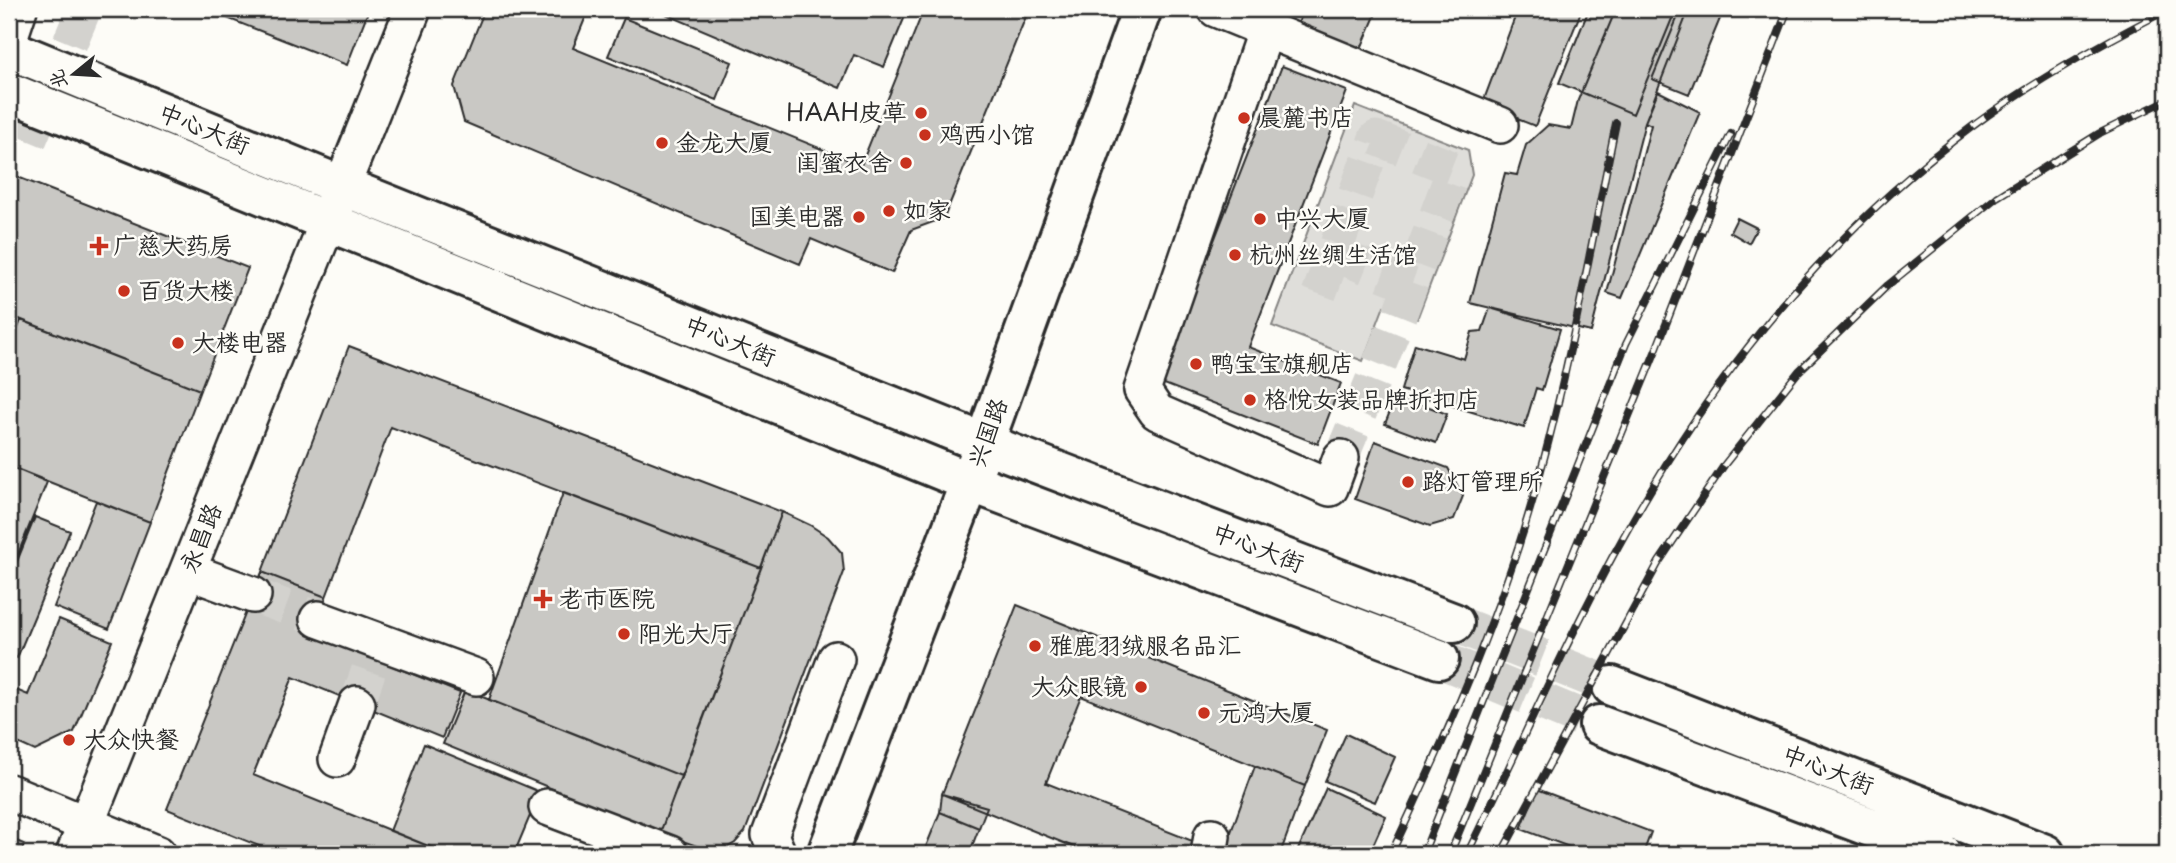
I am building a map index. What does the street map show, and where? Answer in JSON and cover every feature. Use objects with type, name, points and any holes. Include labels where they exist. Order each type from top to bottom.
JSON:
[{"type":"main road","name":"兴国路","points":[[827,854],[970,482],[1142,9]]},
{"type":"main road","name":"中心大街","points":[[9,49],[342,186],[984,443],[1454,623]]},
{"type":"main road","name":"中心大街","points":[[9,92],[970,482],[1439,659]]},
{"type":"main road","points":[[328,221],[342,186]]},
{"type":"main road","name":"中心大街","points":[[1612,686],[2045,854]]},
{"type":"main road","name":"中心大街","points":[[1599,724],[1942,854]]},
{"type":"street","points":[[9,40],[19,9]]},
{"type":"street","points":[[342,186],[413,9]]},
{"type":"street","points":[[1216,9],[1500,125]]},
{"type":"street","points":[[1266,29],[1142,390],[1157,412],[1330,488],[1341,458]]},
{"type":"street","name":"永昌路","points":[[80,839],[328,221]]},
{"type":"street","points":[[188,571],[253,595]]},
{"type":"street","points":[[318,619],[376,650],[476,677]]},
{"type":"street","points":[[778,854],[771,835],[836,659]]},
{"type":"street","points":[[337,758],[357,704]]},
{"type":"street","points":[[9,792],[80,839],[158,854]]},
{"type":"street","points":[[547,807],[670,854]]},
{"type":"shaded area","points":[[1355,106],[1468,150],[1472,175],[1417,319],[1384,306],[1363,361],[1272,326]]},
{"type":"building","points":[[204,9],[369,9],[347,65]]},
{"type":"building","name":"金龙大厦","points":[[485,9],[589,9],[573,48],[861,165],[924,9],[1029,9],[944,218],[911,230],[892,273],[811,239],[800,264],[464,122],[454,86]]},
{"type":"building","points":[[664,9],[908,9],[884,67],[854,55],[840,88],[663,13]]},
{"type":"building","points":[[1304,9],[1378,9],[1357,58],[1295,30]]},
{"type":"building","points":[[1518,9],[1582,9],[1535,126],[1482,105]]},
{"type":"building","points":[[1589,9],[1676,9],[1633,114],[1559,83]]},
{"type":"building","points":[[1616,9],[1689,9],[1645,122],[1591,332],[1470,303],[1505,173],[1517,175],[1526,145],[1548,125],[1571,129],[1578,100]]},
{"type":"building","points":[[1681,9],[1724,9],[1689,94],[1652,79]]},
{"type":"building","points":[[624,18],[732,62],[717,100],[608,56]]},
{"type":"building","name":"中兴大厦","points":[[1282,66],[1347,91],[1248,347],[1341,383],[1318,444],[1159,382]]},
{"type":"building","points":[[1658,91],[1700,112],[1622,298],[1607,293],[1651,125],[1645,122]]},
{"type":"building","name":"百货大楼","points":[[10,174],[248,268],[200,390],[9,315]]},
{"type":"building","points":[[1737,218],[1757,228],[1749,243],[1730,232]]},
{"type":"building","points":[[1490,308],[1560,329],[1542,390],[1536,388],[1524,428],[1401,390],[1415,344],[1464,359],[1472,332],[1482,331]]},
{"type":"building","points":[[9,315],[21,320],[9,352]]},
{"type":"building","points":[[21,320],[200,390],[150,522],[9,466],[9,352]]},
{"type":"building","points":[[349,346],[782,512],[761,568],[391,427],[326,597],[262,572]]},
{"type":"building","points":[[1397,394],[1447,414],[1436,443],[1385,424]]},
{"type":"building","name":"路灯管理所","points":[[1375,441],[1448,468],[1463,496],[1454,519],[1430,526],[1355,499]]},
{"type":"building","points":[[9,466],[47,482],[9,576]]},
{"type":"building","name":"阳光大厅","points":[[563,493],[761,568],[681,776],[489,700]]},
{"type":"building","points":[[96,501],[150,522],[109,629],[54,607]]},
{"type":"building","points":[[782,512],[828,537],[842,553],[844,572],[745,832],[735,843],[723,850],[708,850],[660,833]]},
{"type":"building","points":[[35,517],[70,531],[17,658],[9,655],[9,581]]},
{"type":"building","points":[[262,572],[326,597],[312,634],[460,693],[442,738],[293,677],[253,775],[448,854],[279,854],[167,809]]},
{"type":"building","name":"元鸿大厦","points":[[1017,605],[1327,730],[1305,786],[1081,696],[1046,783],[1195,842],[1190,854],[1091,854],[942,794]]},
{"type":"building","points":[[59,619],[112,641],[74,732],[35,751],[9,739],[9,687],[28,695]]},
{"type":"building","points":[[465,690],[681,776],[660,833],[443,744]]},
{"type":"building","points":[[1346,734],[1395,757],[1375,802],[1325,781]]},
{"type":"building","points":[[424,744],[540,792],[514,854],[448,854],[390,831]]},
{"type":"building","points":[[1255,766],[1305,786],[1280,854],[1223,854]]},
{"type":"building","points":[[1326,788],[1386,816],[1369,854],[1296,854]]},
{"type":"building","points":[[1537,789],[1651,832],[1643,854],[1588,854],[1521,829]]},
{"type":"building","points":[[942,794],[987,807],[979,828],[940,812]]},
{"type":"building","points":[[940,812],[979,828],[969,854],[923,854]]},
{"type":"building","points":[[9,838],[24,844],[21,854],[9,854]]},
{"type":"tunnel","points":[[29,141],[84,9]]},
{"type":"tunnel","points":[[1319,294],[1376,138],[1454,169],[1400,313],[1341,458]]},
{"type":"tunnel","points":[[1334,254],[1411,285]]},
{"type":"tunnel","points":[[253,595],[318,619]]},
{"type":"tunnel","points":[[1454,623],[1612,686]]},
{"type":"tunnel","points":[[357,704],[373,658]]},
{"type":"tunnel","points":[[1439,659],[1599,725]]},
{"type":"railway","points":[[1450,854],[1656,350],[1788,9]]},
{"type":"railway","points":[[1467,854],[1577,625],[1624,535],[1682,439],[1754,340],[1835,247],[1925,164],[1973,126],[2044,78],[2167,10]]},
{"type":"railway","points":[[1501,854],[1659,562],[1725,464],[1799,371],[1888,285],[1997,197],[2100,133],[2167,100]]},
{"type":"railway","points":[[1391,854],[1475,665],[1527,520],[1562,384],[1616,123]]},
{"type":"railway","points":[[1423,854],[1626,344],[1731,134]]},
{"type":"place","name":"HAAH皮草","points":[[921,113]]},
{"type":"place","name":"晨麓书店","points":[[1244,118]]},
{"type":"place","name":"鸡西小馆","points":[[925,135]]},
{"type":"place","name":"金龙大厦","points":[[662,143]]},
{"type":"place","name":"闺蜜衣舍","points":[[906,163]]},
{"type":"place","name":"如家","points":[[889,211]]},
{"type":"place","name":"国美电器","points":[[859,217]]},
{"type":"place","name":"中兴大厦","points":[[1260,219]]},
{"type":"place","name":"广慈大药房","points":[[99,246]]},
{"type":"place","name":"杭州丝绸生活馆","points":[[1235,255]]},
{"type":"place","name":"百货大楼","points":[[124,291]]},
{"type":"place","name":"大楼电器","points":[[178,343]]},
{"type":"place","name":"鸭宝宝旗舰店","points":[[1196,364]]},
{"type":"place","name":"格悦女装品牌折扣店","points":[[1250,400]]},
{"type":"place","name":"路灯管理所","points":[[1408,482]]},
{"type":"place","name":"老市医院","points":[[543,599]]},
{"type":"place","name":"阳光大厅","points":[[624,634]]},
{"type":"place","name":"雅鹿羽绒服名品汇","points":[[1035,646]]},
{"type":"place","name":"大众眼镜","points":[[1141,687]]},
{"type":"place","name":"元鸿大厦","points":[[1204,713]]},
{"type":"place","name":"大众快餐","points":[[69,740]]}]
